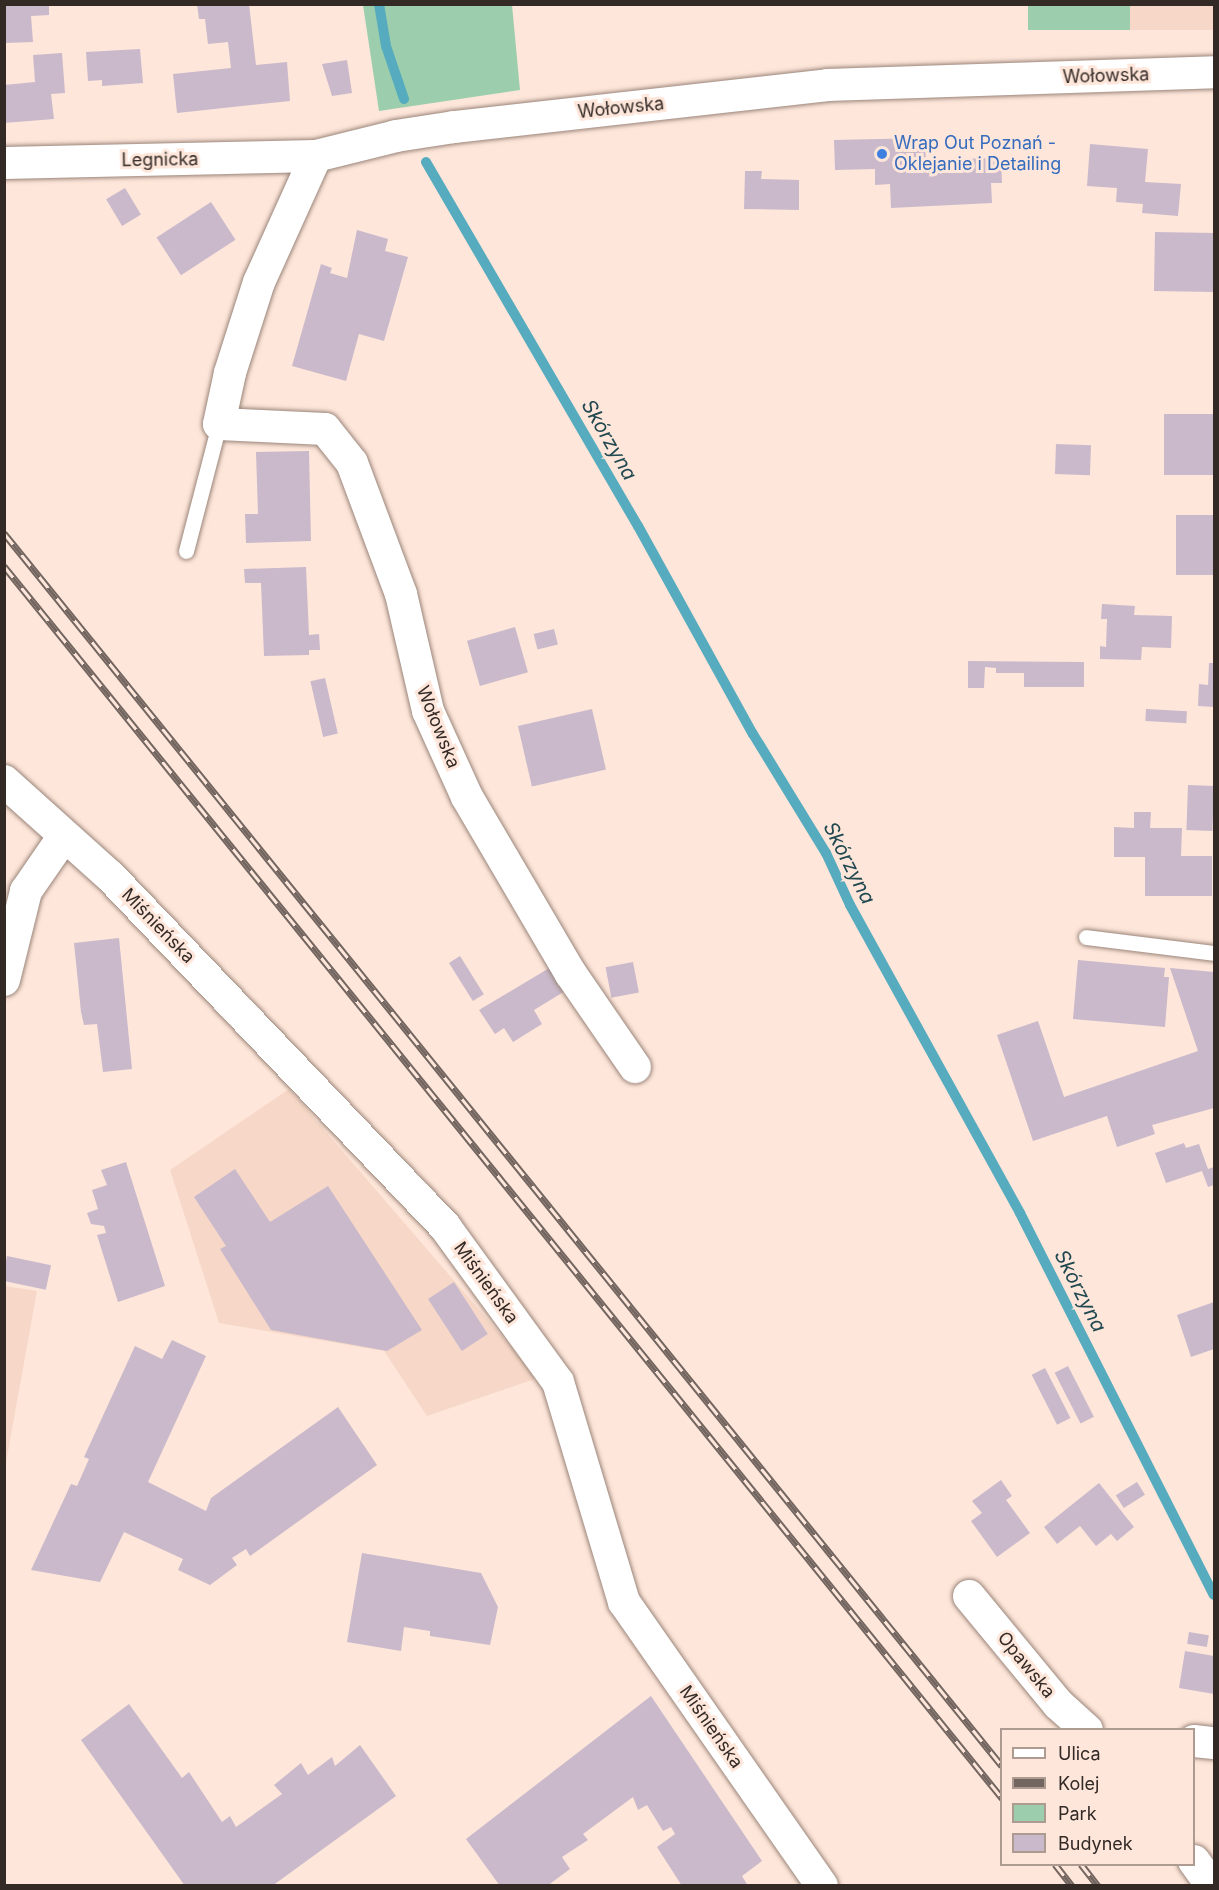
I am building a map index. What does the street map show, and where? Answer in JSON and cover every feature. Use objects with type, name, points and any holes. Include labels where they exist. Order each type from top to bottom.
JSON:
[{"type":"street","name":"Wołowska","points":[[316,156],[396,136],[454,127],[828,85],[1215,72]]},
{"type":"street","name":"Legnicka","points":[[4,163],[316,156]]},
{"type":"street","points":[[219,424],[230,374],[259,282],[316,156]]},
{"type":"street","name":"Wołowska","points":[[219,424],[325,429],[352,463],[401,594],[428,711],[467,797],[571,974],[634,1067]]},
{"type":"street","name":"Miśnieńska","points":[[4,781],[110,876],[446,1228],[558,1382],[624,1602],[822,1886]]},
{"type":"street","points":[[4,980],[26,891],[64,836]]},
{"type":"street","name":"Opawska","points":[[969,1596],[1058,1704],[1085,1728]]},
{"type":"street","points":[[1195,1741],[1215,1743]]},
{"type":"street","points":[[1195,1862],[1212,1886]]},
{"type":"lane","points":[[186,551],[219,424]]},
{"type":"lane","points":[[1086,937],[1215,953]]},
{"type":"shaded area","points":[[1130,5],[1214,5],[1214,30],[1130,30]]},
{"type":"shaded area","points":[[289,1089],[538,1378],[427,1416],[384,1351],[219,1323],[170,1170]]},
{"type":"shaded area","points":[[4,1286],[37,1291],[5,1468]]},
{"type":"green space","points":[[363,5],[512,5],[520,90],[379,111]]},
{"type":"green space","points":[[1028,5],[1130,5],[1130,30],[1028,30]]},
{"type":"building","points":[[5,4],[49,4],[49,15],[31,16],[33,42],[5,43]]},
{"type":"building","points":[[197,4],[249,4],[256,65],[287,62],[290,101],[177,113],[173,74],[231,68],[228,42],[208,44],[205,19],[199,19]]},
{"type":"building","points":[[140,49],[143,83],[102,86],[102,80],[88,81],[86,52]]},
{"type":"building","points":[[62,53],[65,93],[51,94],[54,119],[4,123],[4,85],[35,82],[33,55]]},
{"type":"building","points":[[347,60],[352,93],[332,96],[322,64]]},
{"type":"building","points":[[925,138],[926,168],[958,167],[957,159],[1001,158],[1002,183],[991,183],[992,203],[891,208],[890,184],[875,185],[875,169],[835,170],[834,140]]},
{"type":"building","points":[[1090,144],[1148,149],[1145,182],[1181,184],[1178,216],[1142,213],[1143,204],[1116,202],[1117,188],[1087,186]]},
{"type":"building","points":[[745,171],[762,171],[761,179],[799,180],[799,210],[744,209]]},
{"type":"building","points":[[125,188],[141,215],[122,226],[106,199]]},
{"type":"building","points":[[211,202],[236,240],[181,275],[156,237]]},
{"type":"building","points":[[357,230],[388,239],[385,251],[408,257],[384,341],[359,334],[346,381],[292,366],[321,264],[332,268],[330,273],[347,278]]},
{"type":"building","points":[[1155,232],[1214,233],[1213,292],[1154,291]]},
{"type":"building","points":[[1164,414],[1214,414],[1214,475],[1164,475]]},
{"type":"building","points":[[1056,444],[1091,445],[1090,475],[1055,474]]},
{"type":"building","points":[[309,451],[311,541],[246,543],[245,514],[258,514],[256,452]]},
{"type":"building","points":[[1176,515],[1214,515],[1214,575],[1176,575]]},
{"type":"building","points":[[306,567],[309,635],[319,634],[320,650],[309,650],[309,655],[264,656],[261,583],[245,583],[244,569]]},
{"type":"building","points":[[1102,604],[1135,606],[1134,615],[1172,616],[1171,648],[1142,647],[1141,660],[1100,659],[1100,646],[1106,647],[1107,619],[1101,619]]},
{"type":"building","points":[[515,627],[528,672],[480,686],[467,641]]},
{"type":"building","points":[[554,629],[558,645],[537,650],[534,634]]},
{"type":"building","points":[[968,661],[1084,662],[1084,687],[1024,687],[1024,673],[996,673],[996,668],[985,667],[984,688],[968,688]]},
{"type":"building","points":[[1209,663],[1214,663],[1214,707],[1198,706],[1199,684],[1208,685]]},
{"type":"building","points":[[325,678],[338,734],[323,737],[310,681]]},
{"type":"building","points":[[592,709],[606,769],[532,787],[518,726]]},
{"type":"building","points":[[1146,709],[1187,711],[1186,723],[1145,721]]},
{"type":"building","points":[[1188,785],[1214,786],[1212,831],[1186,830]]},
{"type":"building","points":[[1134,812],[1151,812],[1150,828],[1182,828],[1181,856],[1212,856],[1212,896],[1145,896],[1145,857],[1114,857],[1114,827],[1134,828]]},
{"type":"building","points":[[119,938],[132,1069],[103,1072],[97,1024],[84,1025],[81,1012],[74,943]]},
{"type":"building","points":[[460,956],[484,994],[473,1001],[449,963]]},
{"type":"building","points":[[1078,960],[1165,968],[1164,977],[1169,977],[1165,1027],[1073,1019]]},
{"type":"building","points":[[633,962],[639,992],[611,998],[606,967]]},
{"type":"building","points":[[556,964],[570,988],[534,1010],[542,1024],[513,1042],[504,1028],[495,1034],[479,1010]]},
{"type":"building","points":[[1170,968],[1214,972],[1214,1108],[1152,1125],[1155,1134],[1117,1147],[1107,1116],[1033,1141],[997,1035],[1038,1021],[1064,1097],[1198,1051]]},
{"type":"building","points":[[1184,1143],[1186,1148],[1199,1144],[1208,1169],[1214,1167],[1214,1185],[1208,1187],[1202,1171],[1166,1183],[1155,1153]]},
{"type":"building","points":[[126,1162],[165,1286],[118,1302],[97,1235],[106,1233],[104,1226],[91,1224],[87,1213],[98,1209],[92,1190],[107,1185],[101,1170]]},
{"type":"building","points":[[235,1169],[270,1222],[328,1186],[422,1330],[387,1351],[271,1330],[220,1249],[226,1246],[194,1197]]},
{"type":"building","points":[[7,1256],[51,1265],[46,1290],[4,1281]]},
{"type":"building","points":[[454,1282],[488,1334],[462,1351],[428,1299]]},
{"type":"building","points":[[1214,1302],[1214,1349],[1191,1357],[1177,1315]]},
{"type":"building","points":[[172,1340],[206,1356],[148,1482],[206,1511],[211,1498],[338,1407],[377,1465],[250,1556],[246,1549],[232,1558],[237,1565],[210,1585],[178,1570],[183,1559],[124,1532],[100,1582],[31,1570],[71,1484],[77,1486],[89,1459],[84,1457],[135,1346],[162,1359]]},
{"type":"building","points":[[1068,1366],[1094,1417],[1081,1424],[1055,1373]]},
{"type":"building","points":[[1045,1368],[1070,1418],[1057,1425],[1032,1375]]},
{"type":"building","points":[[1001,1480],[1012,1496],[1006,1500],[1030,1533],[997,1557],[971,1521],[982,1513],[972,1501]]},
{"type":"building","points":[[1137,1482],[1145,1495],[1124,1508],[1116,1495]]},
{"type":"building","points":[[1099,1483],[1134,1527],[1117,1541],[1111,1534],[1096,1546],[1080,1526],[1057,1544],[1044,1527]]},
{"type":"building","points":[[362,1553],[481,1573],[498,1607],[490,1645],[430,1636],[430,1631],[404,1627],[401,1651],[347,1642]]},
{"type":"building","points":[[1189,1632],[1209,1635],[1207,1647],[1187,1644]]},
{"type":"building","points":[[1185,1651],[1214,1656],[1214,1694],[1179,1688]]},
{"type":"building","points":[[651,1696],[762,1861],[742,1876],[748,1886],[682,1886],[657,1847],[675,1834],[671,1827],[663,1831],[647,1805],[638,1810],[633,1797],[583,1834],[588,1840],[562,1857],[570,1869],[547,1886],[500,1886],[466,1839]]},
{"type":"building","points":[[129,1704],[182,1778],[189,1772],[222,1822],[230,1816],[236,1827],[282,1794],[274,1785],[301,1763],[308,1775],[332,1757],[335,1766],[360,1745],[396,1796],[272,1886],[185,1886],[81,1740]]},
{"type":"waterway","name":"Skórzyna","points":[[379,4],[386,46],[404,99]]},
{"type":"waterway","name":"Skórzyna","points":[[426,162],[638,526],[753,734],[826,853],[850,905],[1020,1213],[1214,1595]]},
{"type":"railway","points":[[4,533],[1000,1764]]},
{"type":"railway","points":[[4,566],[1000,1796]]},
{"type":"railway","points":[[1057,1866],[1072,1886]]},
{"type":"railway","points":[[1083,1866],[1098,1886]]},
{"type":"place","name":"Wrap Out Poznań - Oklejanie i Detailing","points":[[882,154]]}]
